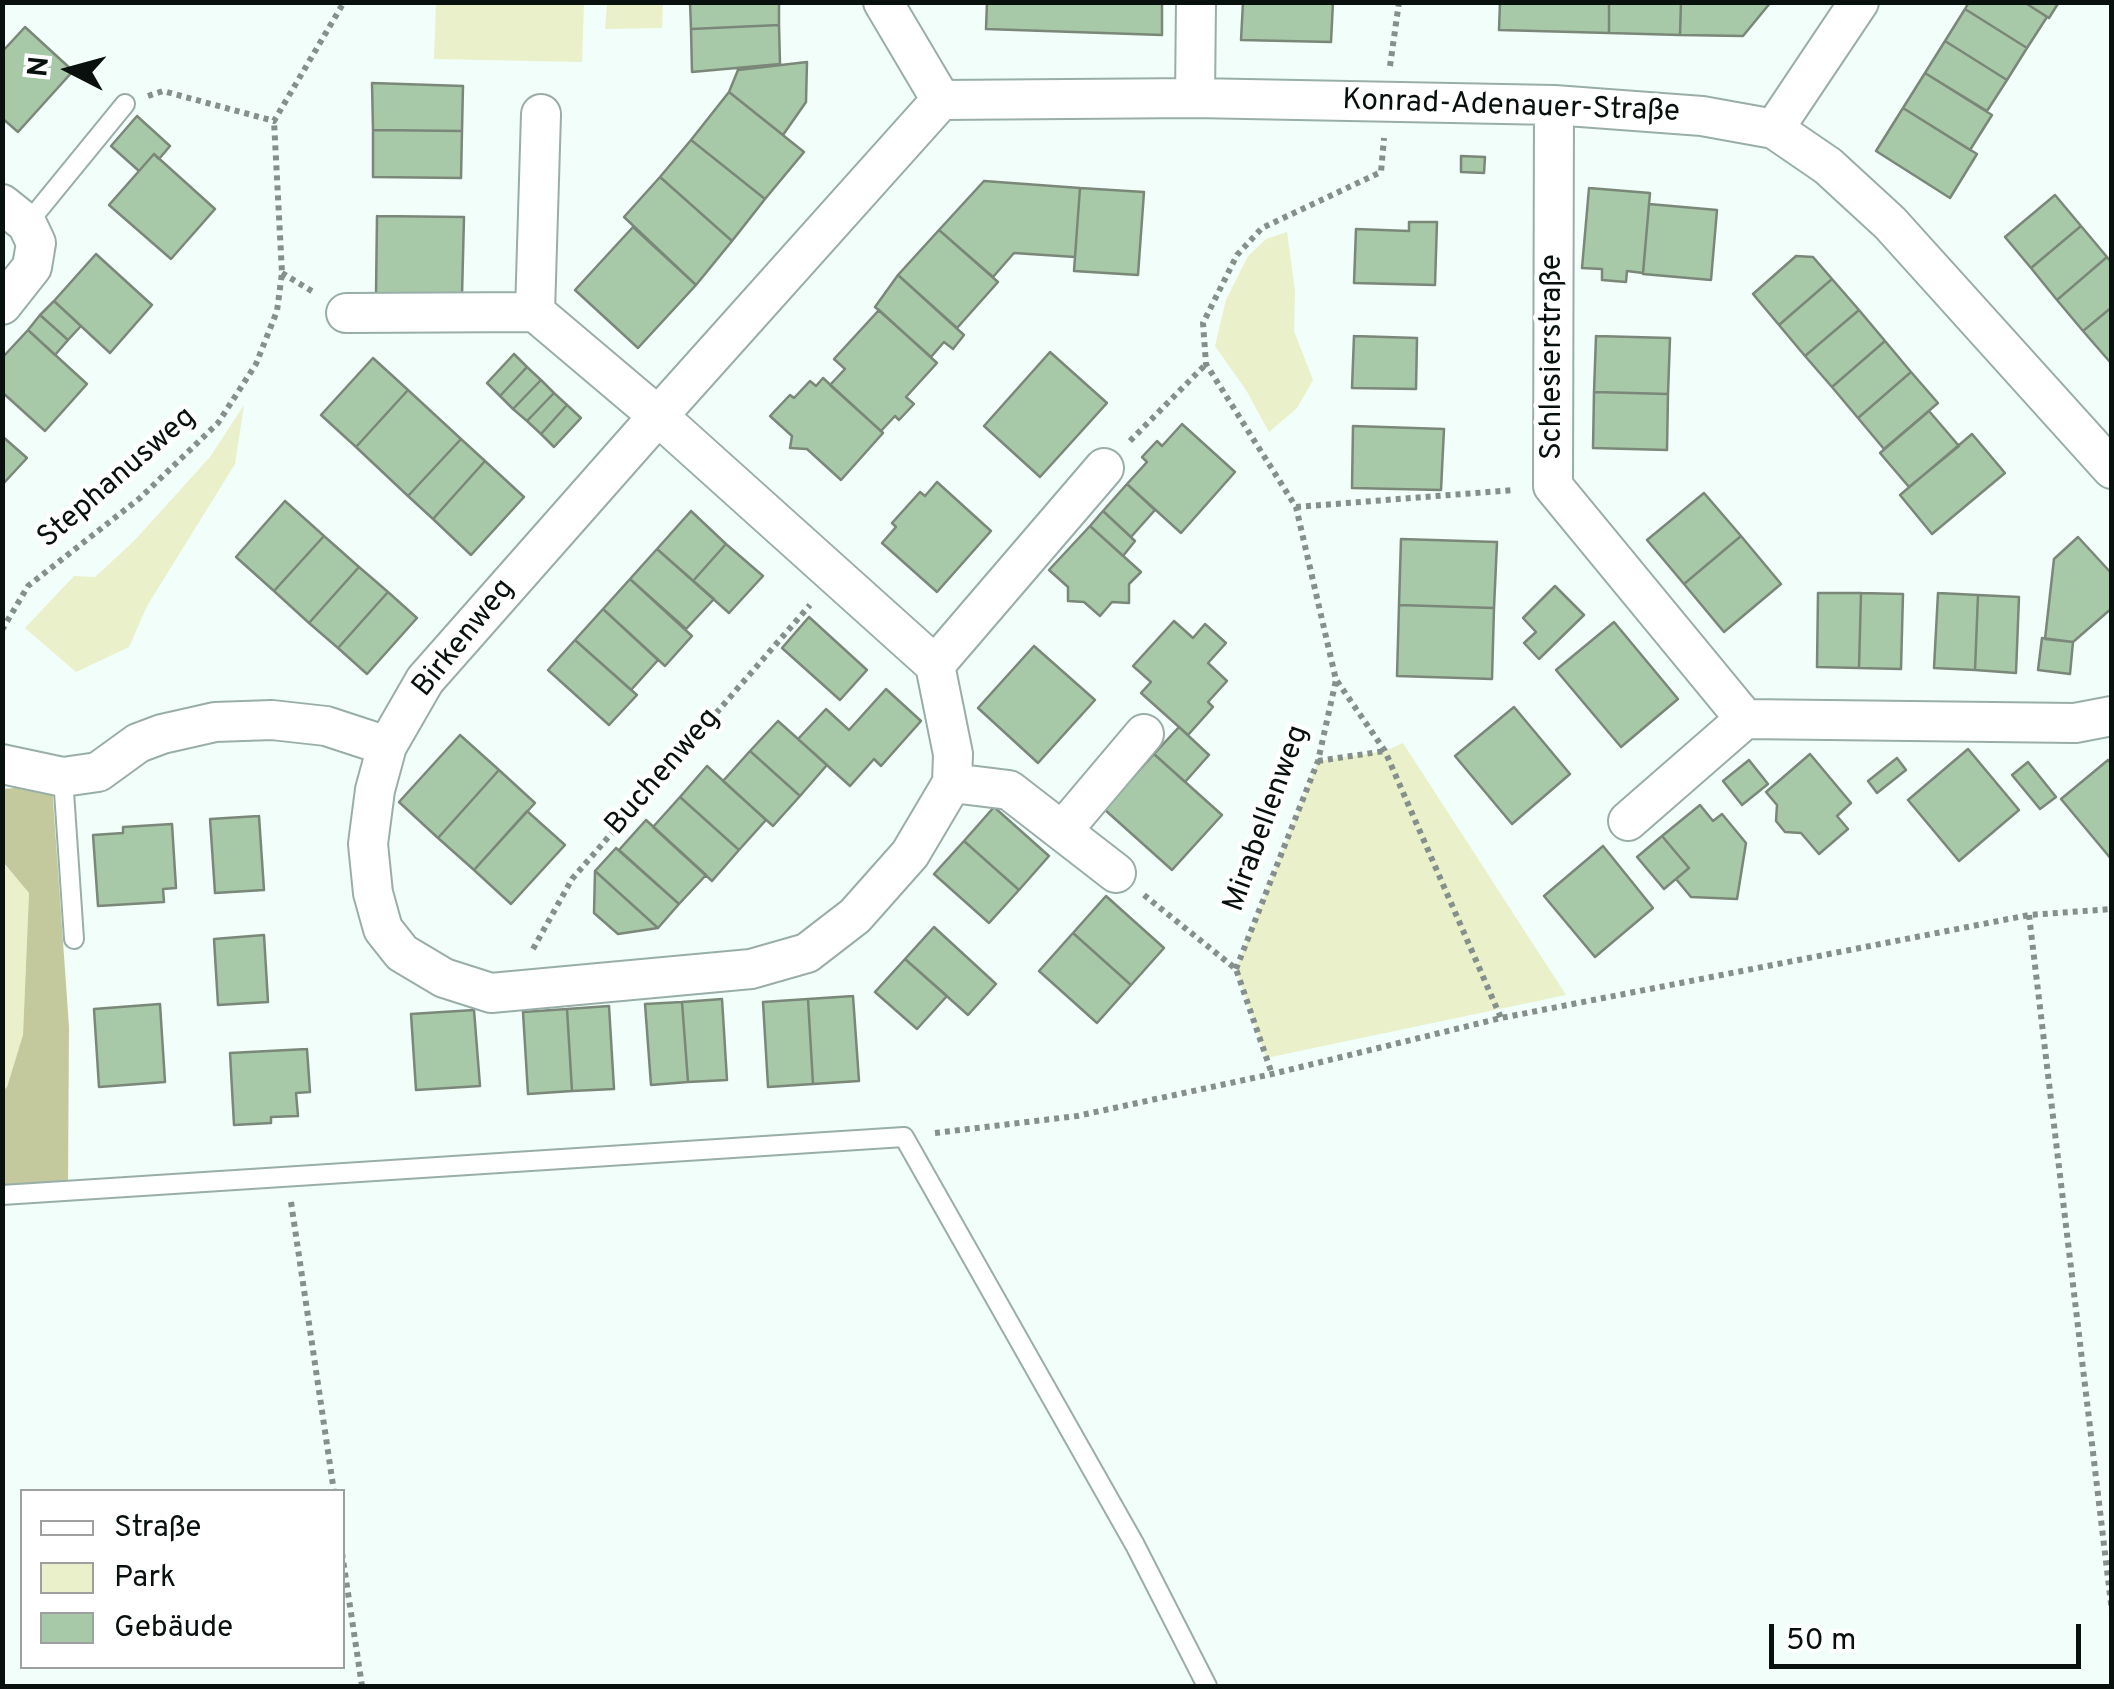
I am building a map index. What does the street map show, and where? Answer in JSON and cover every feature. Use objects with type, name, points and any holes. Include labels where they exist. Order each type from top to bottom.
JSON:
[{"type":"street","points":[[882,2],[941,100]]},
{"type":"street","points":[[1194,98],[1196,2]]},
{"type":"street","points":[[1774,128],[1859,2]]},
{"type":"street","name":"Konrad-Adenauer-Straße","points":[[941,100],[1194,98],[1554,105],[1702,116],[1774,128],[1828,166],[1890,223],[2112,468]]},
{"type":"street","name":"Birkenweg","points":[[387,746],[426,680],[941,100]]},
{"type":"street","name":"Schlesierstraße","points":[[1554,105],[1553,486],[1745,720]]},
{"type":"street","points":[[535,312],[541,114]]},
{"type":"street","points":[[2,305],[32,267],[36,243],[15,214]]},
{"type":"street","points":[[2,764],[63,777],[98,772],[138,743],[215,722],[272,720],[326,726],[387,746],[368,844],[373,893],[383,929],[402,954],[444,978],[491,993],[751,969],[807,953],[854,916],[910,854],[952,782],[953,754],[935,665],[658,416],[535,312],[346,313]]},
{"type":"street","points":[[935,665],[1104,468]]},
{"type":"street","points":[[1628,821],[1745,720],[2074,723],[2112,716]]},
{"type":"street","points":[[1062,832],[1144,734]]},
{"type":"street","points":[[952,782],[1009,790],[1116,874]]},
{"type":"lane","points":[[15,214],[125,104]]},
{"type":"lane","points":[[63,777],[74,938]]},
{"type":"lane","points":[[2,1194],[904,1137],[1135,1545],[1208,1686]]},
{"type":"path","points":[[125,104],[163,91],[274,121],[344,2]]},
{"type":"path","points":[[1104,468],[1206,364],[1203,323],[1236,255],[1262,228],[1380,172],[1399,2]]},
{"type":"path","name":"Stephanusweg","points":[[2,630],[28,586],[140,498],[218,424],[256,364],[277,311],[282,273],[274,121]]},
{"type":"path","name":"Mirabellenweg","points":[[1116,874],[1236,969],[1318,761],[1336,680],[1296,507],[1206,364]]},
{"type":"path","points":[[1296,507],[1553,486]]},
{"type":"path","name":"Buchenweg","points":[[530,990],[527,961],[572,880],[817,596],[828,569]]},
{"type":"path","points":[[1336,680],[1385,751],[1501,1018]]},
{"type":"path","points":[[1318,761],[1385,751]]},
{"type":"path","points":[[904,1137],[1077,1116],[1501,1018],[2029,915],[2112,909]]},
{"type":"path","points":[[2029,915],[2112,1612]]},
{"type":"path","points":[[1236,969],[1272,1074]]},
{"type":"path","points":[[288,1176],[334,1489]]},
{"type":"path","points":[[345,1573],[362,1686]]},
{"type":"green space","points":[[436,3],[584,3],[582,62],[434,59]]},
{"type":"green space","points":[[584,3],[663,3],[662,28],[605,29],[607,5]]},
{"type":"green space","points":[[1287,232],[1295,291],[1294,331],[1313,380],[1297,408],[1269,432],[1215,346],[1226,300],[1248,256],[1266,239]]},
{"type":"green space","points":[[244,405],[235,464],[147,606],[129,647],[76,672],[25,628],[74,576],[95,577],[134,541],[210,457]]},
{"type":"green space","points":[[1403,743],[1566,995],[1266,1058],[1236,969],[1318,761],[1385,751]]},
{"type":"green space","points":[[52,785],[69,1027],[68,1184],[3,1187],[3,1091],[23,1035],[29,893],[3,862],[2,789]]},
{"type":"green space","points":[[2,862],[29,892],[23,1036],[3,1091]]},
{"type":"building","points":[[690,2],[779,2],[779,25],[691,29]]},
{"type":"building","points":[[987,2],[1162,2],[1162,35],[986,29]]},
{"type":"building","points":[[1243,2],[1333,2],[1331,42],[1241,40]]},
{"type":"building","points":[[1500,2],[1609,2],[1609,33],[1499,30]]},
{"type":"building","points":[[1609,2],[1681,2],[1680,35],[1609,33]]},
{"type":"building","points":[[1681,2],[1771,2],[1743,36],[1680,35]]},
{"type":"building","points":[[1969,2],[2024,2],[2047,17],[2027,48],[1965,9]]},
{"type":"building","points":[[2024,2],[2059,2],[2049,18]]},
{"type":"building","points":[[1965,9],[2027,48],[2007,80],[1945,41]]},
{"type":"building","points":[[779,25],[780,64],[692,72],[691,29]]},
{"type":"building","points":[[25,27],[73,71],[18,132],[2,118],[2,52]]},
{"type":"building","points":[[1945,41],[2007,80],[1987,111],[1925,73]]},
{"type":"building","points":[[807,62],[806,102],[783,135],[729,92],[738,70]]},
{"type":"building","points":[[1925,73],[1992,115],[1970,150],[1903,108]]},
{"type":"building","points":[[372,83],[463,86],[462,131],[373,130]]},
{"type":"building","points":[[729,92],[804,152],[765,199],[691,140]]},
{"type":"building","points":[[1903,108],[1977,154],[1950,198],[1876,151]]},
{"type":"building","points":[[137,116],[170,146],[159,159],[154,154],[139,171],[111,146]]},
{"type":"building","points":[[373,130],[462,131],[461,178],[373,177]]},
{"type":"building","points":[[691,140],[765,199],[732,241],[660,177]]},
{"type":"building","points":[[154,154],[215,209],[171,259],[109,205]]},
{"type":"building","points":[[1461,156],[1485,157],[1484,173],[1461,172]]},
{"type":"building","points":[[660,177],[732,241],[696,285],[624,217]]},
{"type":"building","points":[[984,181],[1080,188],[1075,257],[1014,253],[993,277],[939,230]]},
{"type":"building","points":[[1080,188],[1144,192],[1138,275],[1074,271]]},
{"type":"building","points":[[1589,188],[1650,193],[1643,273],[1627,271],[1626,282],[1602,280],[1602,269],[1582,268]]},
{"type":"building","points":[[2055,195],[2081,226],[2031,268],[2005,237]]},
{"type":"building","points":[[1649,204],[1717,210],[1711,280],[1643,274]]},
{"type":"building","points":[[377,216],[464,217],[462,296],[376,294]]},
{"type":"building","points":[[1409,222],[1437,222],[1435,285],[1354,283],[1356,229],[1409,231]]},
{"type":"building","points":[[2081,226],[2107,257],[2057,300],[2031,268]]},
{"type":"building","points":[[633,227],[696,285],[638,348],[575,290]]},
{"type":"building","points":[[939,230],[998,282],[957,328],[898,275]]},
{"type":"building","points":[[96,254],[152,305],[110,353],[54,301]]},
{"type":"building","points":[[1796,256],[1813,257],[1832,279],[1779,325],[1753,294]]},
{"type":"building","points":[[2107,257],[2112,263],[2112,307],[2083,331],[2057,300]]},
{"type":"building","points":[[898,275],[964,335],[953,349],[944,342],[931,357],[875,307]]},
{"type":"building","points":[[1832,279],[1859,310],[1805,356],[1779,325]]},
{"type":"building","points":[[54,301],[81,326],[68,340],[40,315]]},
{"type":"building","points":[[2112,307],[2112,360],[2110,362],[2083,331]]},
{"type":"building","points":[[879,310],[937,363],[906,397],[914,404],[881,431],[830,385],[845,369],[834,359]]},
{"type":"building","points":[[1859,310],[1885,341],[1832,387],[1805,356]]},
{"type":"building","points":[[40,315],[68,340],[55,355],[28,330]]},
{"type":"building","points":[[28,330],[87,384],[45,431],[2,392],[2,358]]},
{"type":"building","points":[[1354,336],[1417,338],[1416,389],[1352,388]]},
{"type":"building","points":[[1596,336],[1670,338],[1668,394],[1594,392]]},
{"type":"building","points":[[1885,341],[1911,372],[1858,418],[1832,387]]},
{"type":"building","points":[[1050,352],[1107,403],[1040,477],[984,426]]},
{"type":"building","points":[[514,354],[527,367],[500,396],[487,383]]},
{"type":"building","points":[[373,358],[408,390],[356,447],[321,415]]},
{"type":"building","points":[[527,367],[541,380],[513,409],[500,396]]},
{"type":"building","points":[[1911,372],[1938,403],[1884,449],[1858,418]]},
{"type":"building","points":[[823,378],[883,433],[841,480],[807,449],[790,448],[792,436],[770,416],[790,395],[794,398],[810,381],[816,386]]},
{"type":"building","points":[[541,380],[554,393],[527,421],[513,409]]},
{"type":"building","points":[[408,390],[461,439],[408,496],[356,447]]},
{"type":"building","points":[[1594,392],[1668,394],[1667,450],[1593,448]]},
{"type":"building","points":[[554,393],[567,405],[541,434],[527,421]]},
{"type":"building","points":[[567,405],[581,418],[554,447],[541,434]]},
{"type":"building","points":[[1929,411],[1959,446],[1909,487],[1880,453]]},
{"type":"building","points":[[1182,424],[1235,472],[1181,533],[1127,484],[1147,462],[1142,457],[1157,441],[1162,446]]},
{"type":"building","points":[[1353,426],[1444,429],[1441,490],[1352,488]]},
{"type":"building","points":[[1972,434],[2005,473],[1932,534],[1900,495]]},
{"type":"building","points":[[2,436],[27,458],[2,485]]},
{"type":"building","points":[[461,439],[485,461],[433,519],[408,496]]},
{"type":"building","points":[[485,461],[524,497],[471,555],[433,519]]},
{"type":"building","points":[[937,482],[991,531],[937,592],[882,543],[896,527],[892,523],[920,492],[925,496]]},
{"type":"building","points":[[1127,484],[1155,510],[1131,537],[1103,511]]},
{"type":"building","points":[[1704,493],[1741,536],[1684,584],[1647,540]]},
{"type":"building","points":[[285,501],[324,536],[274,591],[236,557]]},
{"type":"building","points":[[691,511],[726,544],[693,581],[657,549]]},
{"type":"building","points":[[1103,511],[1135,541],[1123,556],[1090,526]]},
{"type":"building","points":[[1090,526],[1141,572],[1129,584],[1129,603],[1112,602],[1100,616],[1084,602],[1068,601],[1068,587],[1049,570]]},
{"type":"building","points":[[324,536],[359,567],[309,623],[274,591]]},
{"type":"building","points":[[1741,536],[1781,584],[1724,632],[1684,584]]},
{"type":"building","points":[[2078,537],[2112,574],[2112,608],[2073,642],[2045,639],[2054,559]]},
{"type":"building","points":[[1401,539],[1497,542],[1494,608],[1399,605]]},
{"type":"building","points":[[726,544],[763,576],[729,613],[693,581]]},
{"type":"building","points":[[657,549],[714,599],[686,629],[630,579]]},
{"type":"building","points":[[359,567],[388,592],[338,648],[309,623]]},
{"type":"building","points":[[630,579],[692,636],[665,666],[603,609]]},
{"type":"building","points":[[1555,586],[1584,615],[1539,659],[1524,643],[1536,632],[1523,618]]},
{"type":"building","points":[[388,592],[417,618],[367,674],[338,648]]},
{"type":"building","points":[[1818,593],[1861,593],[1859,668],[1817,667]]},
{"type":"building","points":[[1861,593],[1903,594],[1901,669],[1859,668]]},
{"type":"building","points":[[1938,593],[1978,595],[1975,670],[1934,668]]},
{"type":"building","points":[[1978,595],[2019,597],[2016,673],[1975,670]]},
{"type":"building","points":[[1399,605],[1494,608],[1492,679],[1397,676]]},
{"type":"building","points":[[603,609],[658,660],[631,690],[575,640]]},
{"type":"building","points":[[809,617],[867,670],[840,700],[782,648]]},
{"type":"building","points":[[1174,621],[1193,638],[1205,624],[1226,643],[1208,663],[1227,681],[1208,702],[1213,707],[1188,735],[1141,693],[1151,682],[1133,666]]},
{"type":"building","points":[[1614,622],[1678,699],[1621,747],[1556,670]]},
{"type":"building","points":[[2042,638],[2073,642],[2070,674],[2038,670]]},
{"type":"building","points":[[575,640],[637,695],[609,725],[548,670]]},
{"type":"building","points":[[1034,646],[1095,700],[1038,763],[978,708]]},
{"type":"building","points":[[886,689],[921,721],[881,766],[874,759],[850,786],[798,739],[826,709],[849,730]]},
{"type":"building","points":[[1514,707],[1570,774],[1512,824],[1455,756]]},
{"type":"building","points":[[778,721],[827,765],[800,796],[750,751]]},
{"type":"building","points":[[1179,727],[1209,755],[1185,782],[1154,754]]},
{"type":"building","points":[[460,735],[499,770],[438,838],[399,802]]},
{"type":"building","points":[[1968,749],[2019,810],[1959,861],[1908,800]]},
{"type":"building","points":[[750,751],[800,796],[773,826],[723,781]]},
{"type":"building","points":[[1154,754],[1222,815],[1172,870],[1104,809]]},
{"type":"building","points":[[1810,754],[1851,803],[1837,816],[1848,829],[1819,854],[1801,833],[1785,832],[1776,821],[1777,805],[1766,792]]},
{"type":"building","points":[[1897,758],[1906,770],[1877,793],[1868,781]]},
{"type":"building","points":[[1749,760],[1768,784],[1742,805],[1723,781]]},
{"type":"building","points":[[2108,760],[2112,764],[2112,860],[2061,799]]},
{"type":"building","points":[[2028,762],[2056,797],[2040,809],[2012,775]]},
{"type":"building","points":[[707,766],[766,820],[739,850],[680,797]]},
{"type":"building","points":[[499,770],[535,803],[474,870],[438,838]]},
{"type":"building","points":[[680,797],[739,850],[712,881],[653,827]]},
{"type":"building","points":[[1700,805],[1713,821],[1722,814],[1746,843],[1737,899],[1691,897],[1676,879],[1689,868],[1662,836]]},
{"type":"building","points":[[994,807],[1049,856],[1019,890],[964,841]]},
{"type":"building","points":[[527,811],[565,845],[511,904],[474,870]]},
{"type":"building","points":[[259,816],[264,890],[215,893],[210,819]]},
{"type":"building","points":[[646,820],[706,875],[679,904],[619,850]]},
{"type":"building","points":[[172,824],[176,888],[163,889],[164,902],[98,906],[93,835],[123,833],[123,827]]},
{"type":"building","points":[[1662,836],[1689,868],[1664,889],[1637,857]]},
{"type":"building","points":[[964,841],[1019,890],[989,923],[934,874]]},
{"type":"building","points":[[1603,846],[1653,908],[1595,957],[1544,896]]},
{"type":"building","points":[[616,848],[679,904],[658,928],[595,871]]},
{"type":"building","points":[[595,871],[658,928],[618,934],[594,913]]},
{"type":"building","points":[[1106,896],[1164,948],[1131,985],[1073,933]]},
{"type":"building","points":[[934,927],[996,984],[968,1015],[905,959]]},
{"type":"building","points":[[1073,933],[1131,985],[1097,1023],[1039,971]]},
{"type":"building","points":[[264,935],[268,1002],[218,1005],[214,939]]},
{"type":"building","points":[[905,959],[947,996],[917,1029],[875,992]]},
{"type":"building","points":[[853,996],[859,1081],[813,1084],[808,999]]},
{"type":"building","points":[[722,999],[727,1080],[688,1082],[682,1002]]},
{"type":"building","points":[[808,999],[813,1084],[768,1087],[763,1002]]},
{"type":"building","points":[[682,1002],[688,1082],[651,1085],[645,1004]]},
{"type":"building","points":[[160,1004],[165,1082],[99,1087],[94,1009]]},
{"type":"building","points":[[609,1006],[614,1089],[572,1091],[567,1009]]},
{"type":"building","points":[[567,1009],[572,1091],[528,1094],[523,1012]]},
{"type":"building","points":[[474,1010],[480,1086],[416,1090],[411,1014]]},
{"type":"building","points":[[307,1049],[310,1092],[296,1093],[298,1116],[271,1117],[271,1123],[234,1125],[230,1053]]}]
